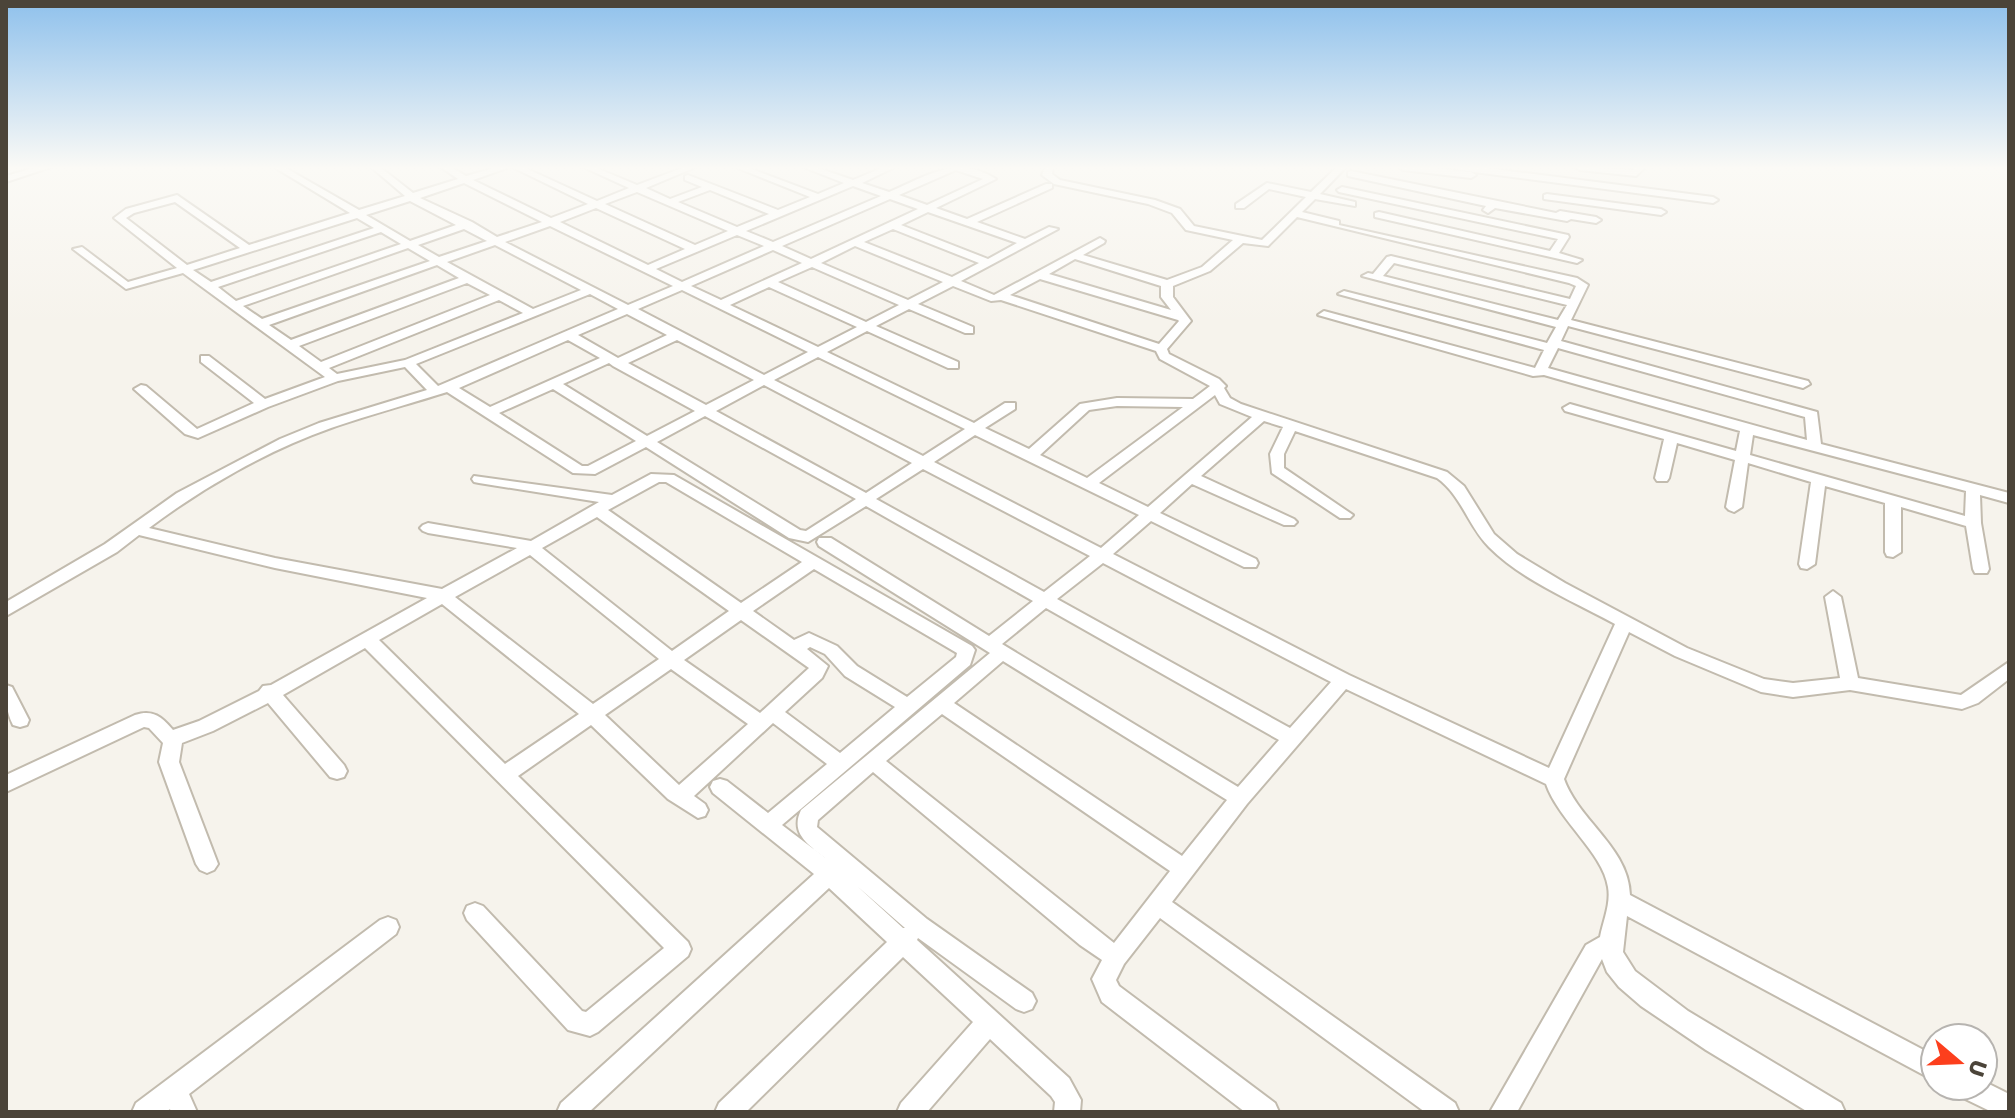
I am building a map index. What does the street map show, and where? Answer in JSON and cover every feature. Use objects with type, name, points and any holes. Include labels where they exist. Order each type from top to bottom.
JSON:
[{"type":"street","points":[[122,219],[208,287],[335,378]]},
{"type":"street","points":[[206,219],[248,249]]},
{"type":"street","points":[[78,249],[126,286],[340,219]]},
{"type":"street","points":[[369,219],[437,262],[533,313]]},
{"type":"street","points":[[458,219],[1343,680],[1554,779],[1567,808],[1609,863],[1622,902],[1609,944],[1615,965],[1633,985],[1689,1024],[1832,1112]]},
{"type":"street","points":[[545,219],[687,285],[1147,515],[1250,563]]},
{"type":"street","points":[[260,324],[558,219]]},
{"type":"street","points":[[628,219],[694,249]]},
{"type":"street","points":[[707,219],[969,330]]},
{"type":"street","points":[[647,269],[766,219]]},
{"type":"street","points":[[6,610],[137,530],[182,496],[285,442],[442,389],[837,219]]},
{"type":"street","points":[[723,304],[905,219]]},
{"type":"street","points":[[961,219],[1026,243]]},
{"type":"street","points":[[969,222],[975,219]]},
{"type":"street","points":[[1183,219],[1190,228],[1264,244],[1290,219]]},
{"type":"street","points":[[1315,219],[1573,280],[1582,285],[1538,373],[1324,315]]},
{"type":"street","points":[[1399,219],[1577,260]]},
{"type":"street","points":[[1457,254],[1481,219]]},
{"type":"street","points":[[1487,219],[1564,237],[1553,254]]},
{"type":"street","points":[[1591,219],[1596,220]]},
{"type":"street","points":[[235,305],[468,224]]},
{"type":"street","points":[[893,225],[989,263]]},
{"type":"street","points":[[208,287],[384,228]]},
{"type":"street","points":[[408,363],[442,389],[491,412],[580,471],[594,469],[1053,229]]},
{"type":"street","points":[[1075,256],[1167,284],[1206,269],[1241,239]]},
{"type":"street","points":[[1003,297],[1100,241]]},
{"type":"street","points":[[854,242],[990,298],[1003,297],[1161,349],[1164,356],[1219,386],[1228,403],[1448,478],[1462,489],[1479,526],[1499,548],[1681,652],[1761,685],[1793,690],[1850,683],[1962,702],[2009,669]]},
{"type":"street","points":[[1573,303],[1391,259],[1371,277],[1803,384]]},
{"type":"street","points":[[1040,275],[1184,318]]},
{"type":"street","points":[[288,346],[469,278]]},
{"type":"street","points":[[768,282],[953,365]]},
{"type":"street","points":[[1167,284],[1167,298],[1184,318]]},
{"type":"street","points":[[141,389],[193,434],[335,378],[408,363],[590,290]]},
{"type":"street","points":[[1344,294],[1812,415],[1814,447]]},
{"type":"street","points":[[320,367],[498,296]]},
{"type":"street","points":[[1161,349],[1184,318]]},
{"type":"street","points":[[491,412],[677,335]]},
{"type":"street","points":[[570,336],[1048,599],[1292,738]]},
{"type":"street","points":[[205,359],[263,404]]},
{"type":"street","points":[[1541,370],[1747,429],[2009,498]]},
{"type":"street","points":[[554,384],[803,536],[812,536],[1010,406]]},
{"type":"street","points":[[1088,484],[1219,386]]},
{"type":"street","points":[[1031,455],[1085,407],[1117,402],[1197,403]]},
{"type":"street","points":[[1570,408],[1973,523]]},
{"type":"street","points":[[769,824],[839,763],[927,704],[996,648],[1048,599],[1261,416]]},
{"type":"street","points":[[1290,426],[1277,454],[1277,470],[1345,515]]},
{"type":"street","points":[[1734,507],[1747,429]]},
{"type":"street","points":[[1662,478],[1671,437]]},
{"type":"street","points":[[173,739],[210,726],[528,545],[654,477],[665,476],[964,647],[967,655],[964,660],[927,704],[873,761],[808,816],[807,830],[910,934],[989,1022],[1060,1087],[1068,1100],[1067,1112]]},
{"type":"street","points":[[1192,478],[1289,522]]},
{"type":"street","points":[[479,479],[613,500]]},
{"type":"street","points":[[1807,564],[1819,479]]},
{"type":"street","points":[[1973,489],[1973,523],[1981,569]]},
{"type":"street","points":[[1893,500],[1893,552]]},
{"type":"street","points":[[596,509],[816,661],[819,669],[681,795]]},
{"type":"street","points":[[428,528],[528,545],[673,661],[839,763]]},
{"type":"street","points":[[137,530],[275,563],[442,595],[593,715],[698,810]]},
{"type":"street","points":[[825,542],[1240,798]]},
{"type":"street","points":[[504,775],[813,562]]},
{"type":"street","points":[[1833,597],[1850,683]]},
{"type":"street","points":[[1554,779],[1625,622]]},
{"type":"street","points":[[367,639],[680,949],[590,1024],[576,1022],[475,913]]},
{"type":"street","points":[[796,647],[813,640],[927,704],[1184,869]]},
{"type":"street","points":[[1266,1112],[1110,994],[1104,979],[1116,957],[1240,798],[1343,680]]},
{"type":"street","points":[[269,691],[337,771]]},
{"type":"street","points":[[6,692],[20,720]]},
{"type":"street","points":[[6,784],[142,720],[154,721],[173,739]]},
{"type":"street","points":[[173,739],[169,762],[207,864]]},
{"type":"street","points":[[873,761],[1088,938],[1116,957]]},
{"type":"street","points":[[720,787],[910,934],[1024,1001]]},
{"type":"street","points":[[570,1112],[829,874]]},
{"type":"street","points":[[1622,902],[1919,1060]]},
{"type":"street","points":[[1158,904],[1446,1112]]},
{"type":"street","points":[[145,1112],[179,1100],[388,927]]},
{"type":"street","points":[[728,1112],[910,934]]},
{"type":"street","points":[[1503,1112],[1596,949],[1609,944]]},
{"type":"street","points":[[910,1112],[989,1022]]}]
